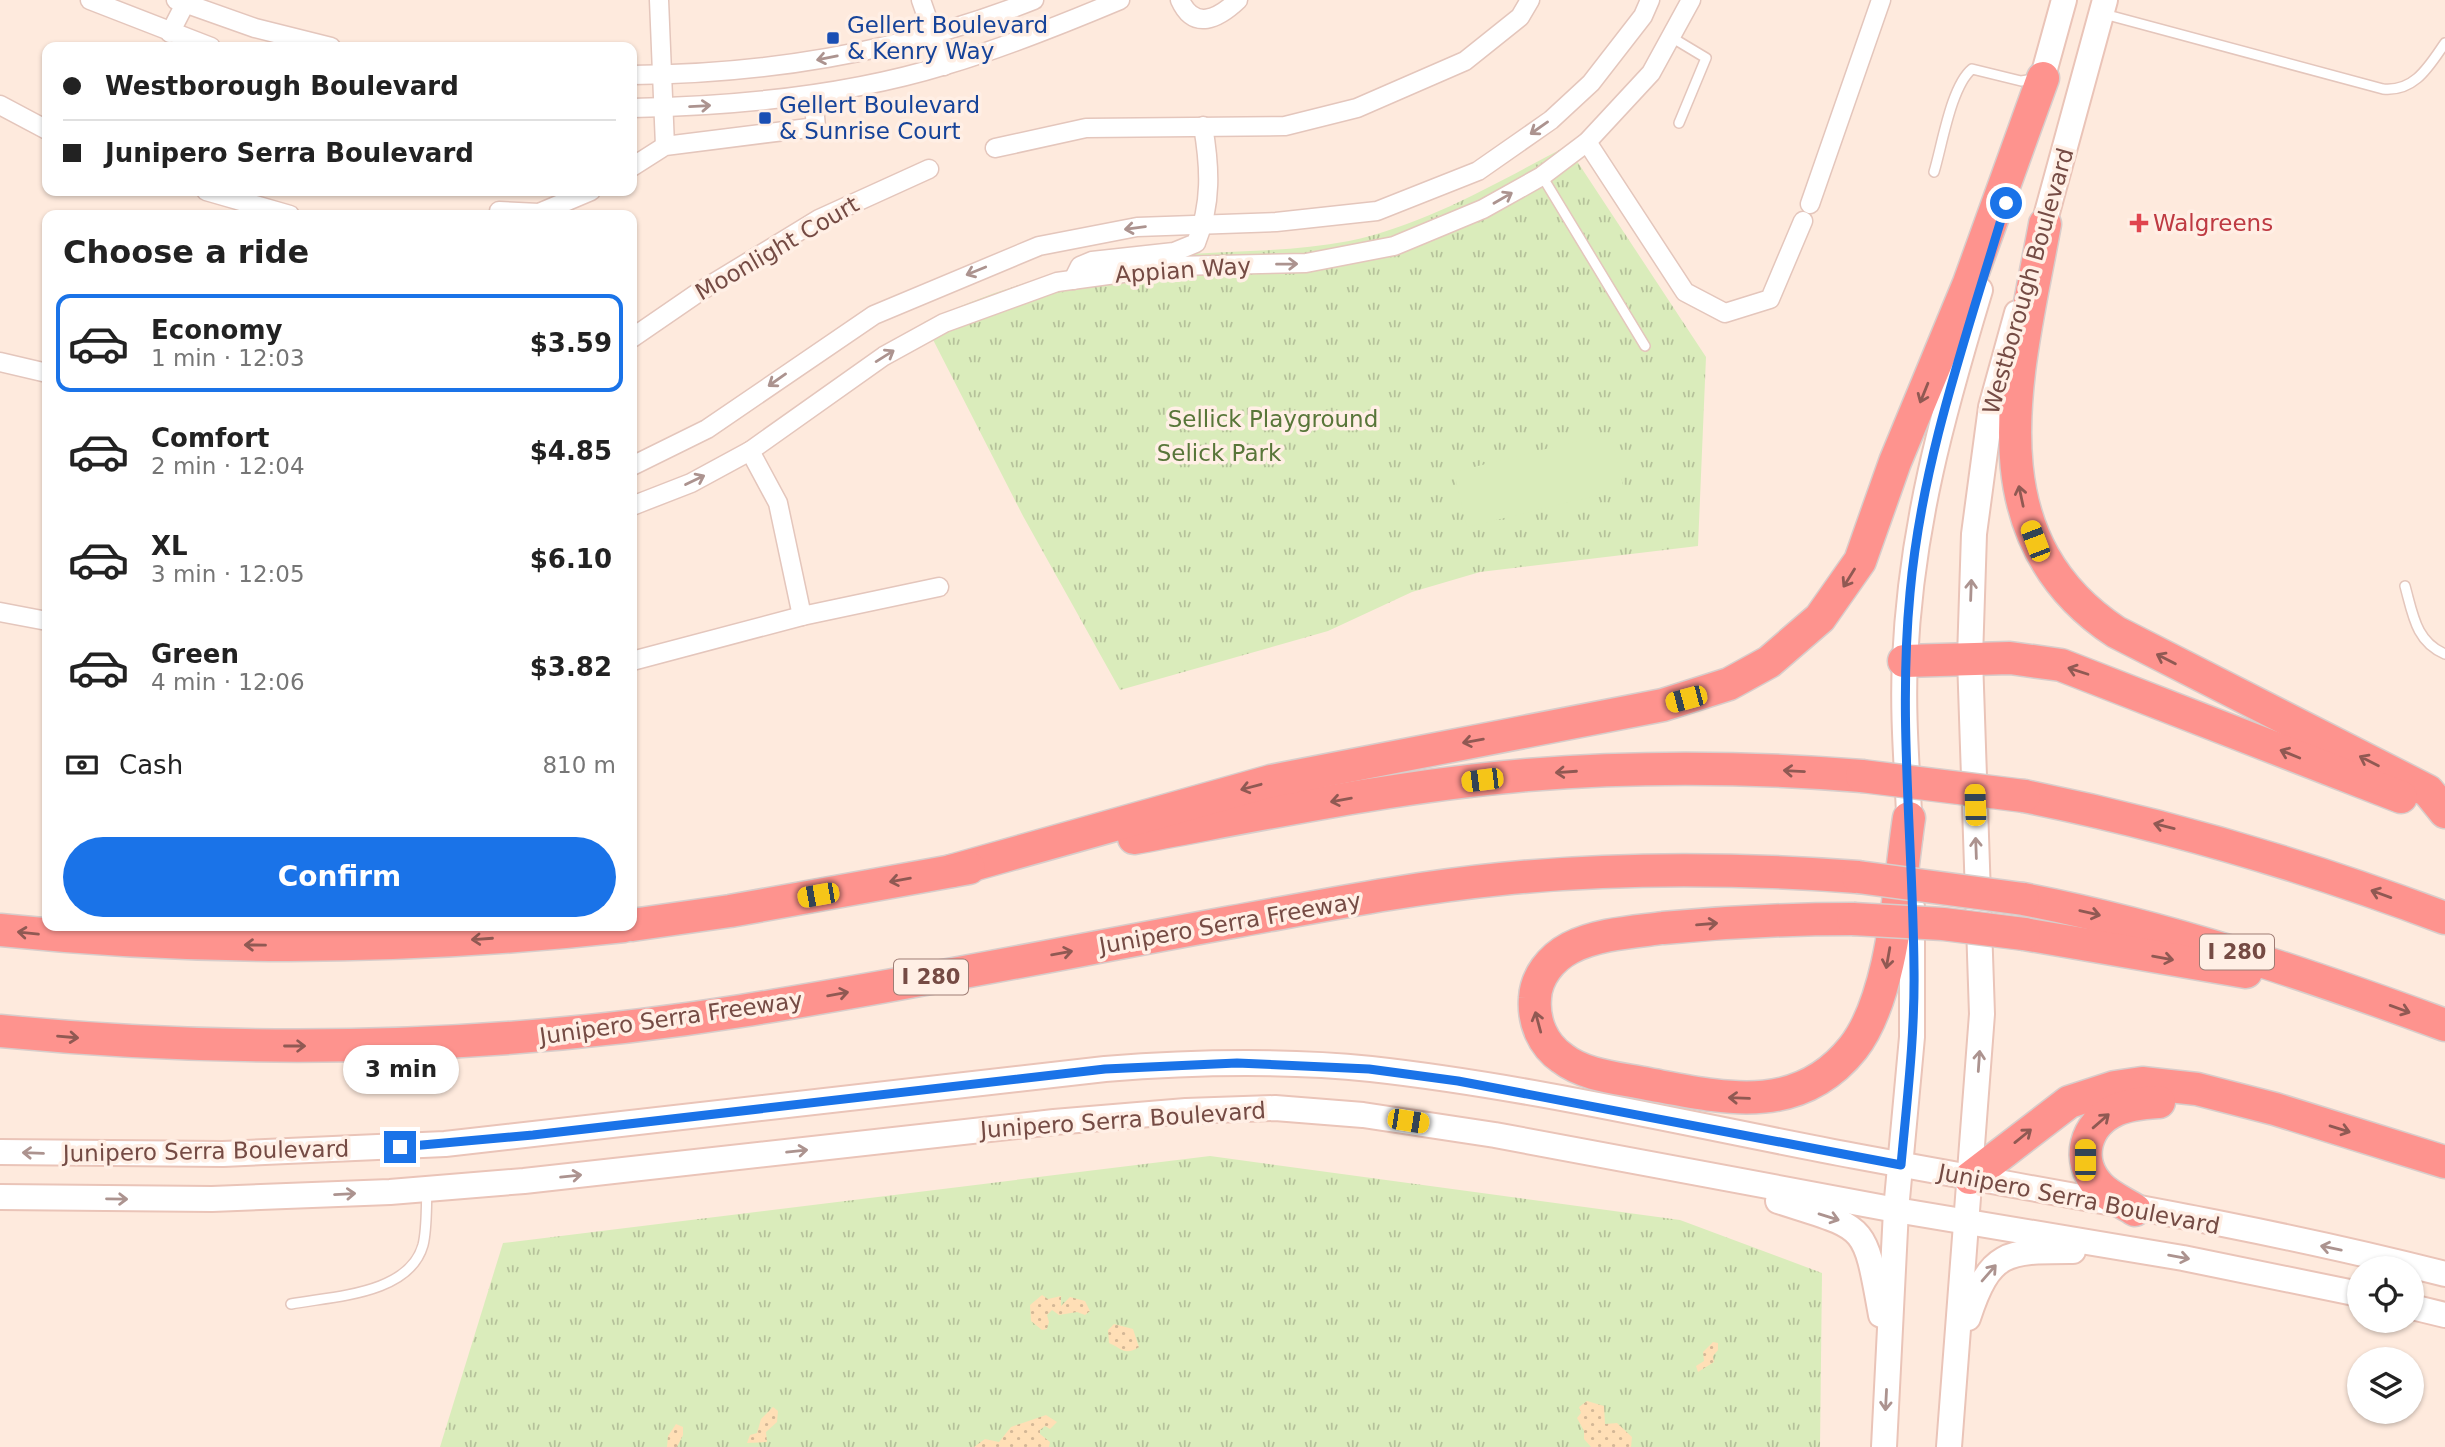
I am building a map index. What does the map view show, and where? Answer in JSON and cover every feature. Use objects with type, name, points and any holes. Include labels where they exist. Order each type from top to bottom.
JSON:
[{"type":"highway","points":[[951,871],[1283,778],[1663,705],[1729,684],[1769,662],[1820,618],[1860,561],[1895,462],[1969,283],[2043,78]]},
{"type":"highway","points":[[2045,224],[2019,372],[2014,438],[2024,510],[2035,541],[2051,569],[2080,604],[2116,632],[2428,791],[2445,813]]},
{"type":"highway","points":[[1905,661],[2028,659],[2079,671],[2445,813]]},
{"type":"highway","points":[[637,924],[751,907],[1347,799],[1493,779],[1572,772],[1706,768],[1862,776],[2024,796],[2214,839],[2311,869],[2445,918]]},
{"type":"highway","points":[[1909,818],[1888,956],[1876,1005],[1855,1046],[1835,1067],[1810,1084],[1783,1094],[1745,1099],[1623,1079],[1567,1062],[1547,1044],[1539,1029],[1534,1000],[1540,978],[1560,954],[1580,944],[1623,934],[1709,924],[1853,919],[1943,924],[2024,934],[2350,990]]},
{"type":"highway","name":"Junipero Serra Freeway","points":[[0,1031],[133,1042],[292,1046],[426,1043],[539,1036],[741,1011],[1321,906],[1466,883],[1544,875],[1679,870],[1858,877],[2023,899],[2180,935],[2350,990],[2445,1025]]},
{"type":"highway","points":[[0,930],[159,943],[302,946],[434,942],[565,931]]},
{"type":"highway","points":[[1970,1178],[2070,1102],[2115,1087],[2168,1084],[2275,1109],[2445,1162]]},
{"type":"highway","points":[[2135,1210],[2101,1188],[2090,1175],[2085,1146],[2091,1129],[2102,1117],[2118,1108],[2169,1101],[2218,1100],[2275,1109]]},
{"type":"main road","name":"Westborough Boulevard","points":[[1884,1447],[1896,1210],[1914,970],[1905,661],[1918,525],[1934,447],[2064,0]]},
{"type":"main road","name":"Westborough Boulevard","points":[[1949,1447],[1982,1014],[1970,658],[1974,534],[1983,457],[2006,348],[2045,224],[2104,7]]},
{"type":"main road","name":"Junipero Serra Boulevard","points":[[0,1152],[178,1155],[434,1144],[1105,1069],[1237,1063],[1326,1066],[1447,1080],[2135,1210],[2445,1274]]},
{"type":"main road","name":"Junipero Serra Boulevard","points":[[0,1196],[257,1198],[427,1189],[1031,1125],[1230,1109],[1319,1110],[1374,1116],[1896,1210],[2138,1250],[2347,1292]]},
{"type":"main road","points":[[1670,1168],[1843,1222],[1858,1232],[1869,1249],[1889,1357]]},
{"type":"main road","points":[[1955,1358],[1978,1287],[1988,1270],[2003,1260],[2022,1251],[2138,1250]]},
{"type":"main road","points":[[2424,1310],[2445,1315]]},
{"type":"street","points":[[90,0],[196,42]]},
{"type":"street","points":[[659,0],[665,146]]},
{"type":"street","points":[[921,0],[944,66]]},
{"type":"street","points":[[637,75],[796,64],[933,34],[1034,0]]},
{"type":"street","points":[[637,108],[813,95],[944,66],[1015,42],[1120,0]]},
{"type":"street","points":[[1180,0],[1186,13],[1195,19],[1206,20],[1226,11],[1238,0]]},
{"type":"street","points":[[995,148],[1086,128],[1285,126],[1357,108],[1465,61],[1520,17],[1530,0]]},
{"type":"street","name":"Appian Way","points":[[637,464],[707,429],[874,315],[1039,246],[1137,227],[1329,218],[1377,211],[1478,171],[1551,120],[1591,83],[1643,16],[1650,0]]},
{"type":"street","name":"Appian Way","points":[[637,504],[691,483],[750,451],[884,356],[944,323],[1058,282],[1174,266],[1306,263],[1394,246],[1483,209],[1542,176],[1587,142],[1651,73],[1691,0]]},
{"type":"street","points":[[1587,142],[1685,292],[1725,313],[1770,299],[1806,212],[1881,0]]},
{"type":"street","points":[[170,33],[183,1],[255,28],[311,42]]},
{"type":"street","points":[[637,164],[665,146],[816,127],[813,95]]},
{"type":"street","points":[[0,105],[42,127]]},
{"type":"street","points":[[1073,280],[1080,266],[1092,261],[1183,250],[1196,243],[1208,204],[1203,126]]},
{"type":"street","name":"Moonlight Court","points":[[637,335],[699,292],[818,219],[929,169]]},
{"type":"street","points":[[224,196],[272,210]]},
{"type":"street","points":[[546,210],[580,196]]},
{"type":"street","points":[[0,362],[42,372]]},
{"type":"street","points":[[750,451],[778,503],[802,616]]},
{"type":"street","points":[[637,660],[802,616],[939,587]]},
{"type":"street","points":[[0,612],[42,620]]},
{"type":"lane","points":[[2104,7],[2383,89],[2396,89],[2417,80],[2445,43]]},
{"type":"lane","points":[[1671,37],[1706,58],[1679,123]]},
{"type":"lane","points":[[1934,173],[1959,87],[1966,74],[1972,69],[2021,81],[2043,78]]},
{"type":"lane","points":[[1542,176],[1645,346]]},
{"type":"lane","points":[[2405,586],[2420,635],[2430,648],[2445,654]]},
{"type":"lane","points":[[291,1304],[377,1287],[394,1280],[411,1266],[423,1244],[427,1189]]},
{"type":"green space","name":"Selick Park","points":[[1567,146],[1706,357],[1698,546],[1480,572],[1412,592],[1328,631],[1120,690],[1023,516],[924,322],[981,298],[1040,278],[1101,264],[1163,256],[1303,248],[1378,234],[1461,201]]},
{"type":"green space","points":[[1610,433],[1624,489],[1467,527],[1454,472]]},
{"type":"green space","points":[[1210,1156],[1680,1220],[1822,1273],[1820,1447],[440,1447],[503,1243]]},
{"type":"sand","points":[[1042,1295],[1048,1299],[1061,1296],[1061,1306],[1070,1297],[1085,1301],[1090,1311],[1085,1315],[1077,1312],[1059,1315],[1052,1310],[1047,1315],[1047,1329],[1042,1330],[1031,1321],[1030,1305]]},
{"type":"sand","points":[[1114,1324],[1133,1329],[1139,1347],[1126,1351],[1109,1343],[1108,1330]]},
{"type":"sand","points":[[1713,1342],[1718,1343],[1718,1350],[1713,1356],[1714,1362],[1698,1372],[1696,1366],[1704,1361],[1703,1352]]},
{"type":"sand","points":[[1587,1401],[1604,1406],[1605,1424],[1617,1423],[1632,1437],[1631,1447],[1591,1447],[1584,1439],[1584,1431],[1577,1418],[1581,1413],[1579,1407]]},
{"type":"sand","points":[[773,1407],[778,1411],[777,1422],[766,1432],[767,1442],[747,1443],[750,1435],[757,1433],[761,1419]]},
{"type":"sand","points":[[1046,1415],[1057,1422],[1050,1429],[1045,1426],[1040,1430],[1040,1434],[1050,1442],[1049,1447],[974,1447],[985,1439],[999,1442],[1011,1427]]},
{"type":"sand","points":[[676,1424],[683,1427],[683,1435],[677,1447],[667,1447],[668,1436]]},
{"type":"place","name":"Gellert Boulevard & Kenry Way","points":[[833,38]]},
{"type":"place","name":"Gellert Boulevard & Sunrise Court","points":[[765,118]]},
{"type":"place","name":"Walgreens","points":[[2139,223]]},
{"type":"route","points":[[400,1147],[533,1135],[1105,1069],[1194,1063],[1282,1063],[1369,1069],[1458,1081],[1901,1165],[1912,1037],[1914,970],[1904,715],[1910,591],[1918,525],[1934,447],[2006,203]]},
{"type":"park label","name":"Sellick Playground","points":[[1273,419]]}]
